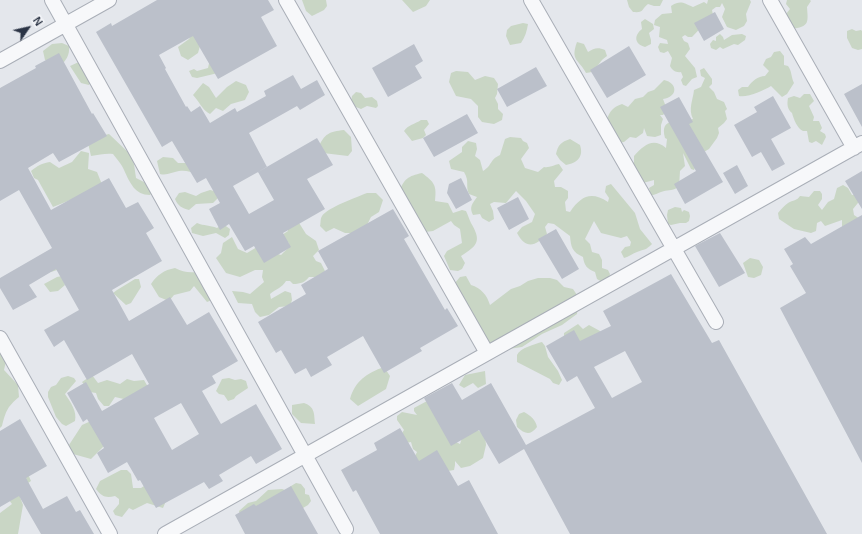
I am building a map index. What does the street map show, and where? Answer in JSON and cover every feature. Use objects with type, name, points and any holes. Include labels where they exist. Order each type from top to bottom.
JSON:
[{"type":"street","points":[[52,0],[346,529]]},
{"type":"street","points":[[0,61],[108,0]]},
{"type":"street","points":[[286,0],[487,353]]},
{"type":"street","points":[[531,0],[716,322]]},
{"type":"street","points":[[165,534],[858,145],[770,0]]},
{"type":"street","points":[[0,338],[110,534]]},
{"type":"green space","points":[[302,0],[326,0],[327,6],[324,10],[312,16],[306,11]]},
{"type":"green space","points":[[402,0],[430,0],[426,6],[413,12]]},
{"type":"green space","points":[[627,0],[663,0],[660,6],[648,4],[641,11],[633,12],[629,7]]},
{"type":"green space","points":[[708,0],[750,0],[751,2],[746,14],[747,21],[744,26],[736,30],[727,27],[722,17],[725,9],[722,3],[720,7],[716,7],[712,10],[713,15],[692,37],[685,35],[682,37],[684,41],[688,43],[690,49],[685,56],[695,68],[697,77],[692,79],[686,86],[683,85],[681,80],[683,77],[681,72],[674,71],[670,66],[672,58],[668,51],[664,53],[660,52],[658,47],[660,43],[668,44],[667,40],[659,37],[660,27],[654,25],[655,20],[662,14],[672,13],[671,6],[677,3],[682,3],[693,7],[704,2],[707,4]]},
{"type":"green space","points":[[787,0],[811,1],[807,7],[808,16],[806,23],[802,27],[791,29],[785,22],[786,14],[790,9],[786,4]]},
{"type":"green space","points":[[645,19],[653,24],[654,29],[649,33],[651,44],[645,47],[641,46],[636,39],[639,31],[642,29],[641,22]]},
{"type":"green space","points":[[523,23],[528,24],[526,34],[521,43],[510,45],[506,36],[507,30],[511,26]]},
{"type":"green space","points":[[852,29],[862,31],[862,49],[858,50],[852,48],[847,38],[847,31]]},
{"type":"green space","points":[[194,31],[200,46],[198,53],[188,60],[181,56],[178,47],[189,39]]},
{"type":"green space","points":[[720,34],[724,40],[732,35],[742,34],[746,36],[745,40],[738,45],[734,44],[723,49],[720,47],[716,50],[711,48],[710,44],[713,40],[716,41],[716,37]]},
{"type":"green space","points":[[577,42],[584,44],[588,52],[596,48],[605,50],[607,56],[592,72],[586,73],[576,59],[574,53]]},
{"type":"green space","points":[[62,43],[69,46],[69,52],[66,60],[59,67],[45,60],[43,51],[52,44]]},
{"type":"green space","points":[[780,51],[784,56],[784,65],[788,66],[794,83],[787,94],[782,97],[771,86],[751,95],[739,96],[738,90],[742,87],[748,87],[755,79],[765,76],[769,71],[763,65],[766,59],[771,57],[774,52]]},
{"type":"green space","points":[[210,59],[218,73],[197,78],[192,77],[189,71],[194,69],[197,71],[208,68]]},
{"type":"green space","points":[[81,61],[95,73],[89,85],[81,83],[70,66]]},
{"type":"green space","points":[[704,68],[712,79],[712,84],[709,87],[714,92],[717,99],[724,102],[727,109],[725,111],[727,119],[718,128],[719,133],[717,138],[709,149],[702,153],[694,170],[691,169],[683,153],[685,166],[680,171],[679,187],[651,195],[649,188],[654,185],[654,180],[643,183],[631,166],[634,162],[634,156],[645,146],[653,143],[657,143],[666,148],[667,139],[665,138],[665,126],[672,122],[693,119],[691,108],[694,90],[701,87],[705,78],[701,76],[700,70]]},
{"type":"green space","points":[[456,71],[468,72],[475,80],[485,76],[494,78],[498,84],[495,98],[498,104],[498,109],[503,114],[502,120],[494,124],[482,122],[478,117],[478,106],[471,99],[456,96],[449,82],[451,73]]},
{"type":"green space","points":[[664,80],[672,84],[674,87],[674,93],[668,98],[663,99],[666,112],[663,115],[660,115],[663,119],[661,125],[661,135],[655,137],[647,136],[644,128],[643,133],[636,138],[630,137],[624,142],[618,143],[607,119],[611,112],[616,106],[622,104],[628,107],[635,99],[643,97],[648,92],[654,90]]},
{"type":"green space","points":[[236,81],[246,85],[249,92],[245,100],[231,104],[223,111],[216,108],[210,114],[203,108],[193,95],[203,83],[209,87],[216,98],[227,87]]},
{"type":"green space","points":[[356,92],[361,93],[365,98],[372,97],[377,101],[378,106],[376,108],[367,106],[361,109],[356,107],[351,102],[352,96]]},
{"type":"green space","points":[[804,94],[810,94],[814,101],[809,106],[814,117],[813,121],[819,121],[822,128],[820,131],[825,134],[826,137],[822,145],[816,141],[812,143],[809,142],[807,131],[803,131],[799,128],[788,108],[788,98],[794,96],[800,98]]},
{"type":"green space","points":[[421,120],[427,120],[429,124],[424,130],[426,135],[423,138],[412,141],[404,131]]},
{"type":"green space","points":[[344,130],[351,137],[352,151],[348,156],[323,153],[318,148],[325,136]]},
{"type":"green space","points":[[109,134],[130,154],[134,164],[136,178],[146,183],[154,190],[150,195],[137,191],[113,154],[91,156],[88,143],[101,136]]},
{"type":"green space","points":[[510,137],[521,138],[527,143],[529,148],[521,159],[525,168],[538,172],[544,167],[559,164],[563,170],[554,181],[555,187],[561,187],[568,191],[568,198],[565,202],[566,211],[570,212],[578,202],[591,196],[608,202],[609,198],[605,192],[606,186],[611,184],[635,213],[640,229],[652,244],[645,249],[624,258],[621,252],[625,247],[630,246],[631,242],[627,236],[621,238],[601,233],[594,221],[585,239],[590,244],[592,252],[599,254],[602,260],[602,268],[608,270],[610,274],[608,280],[602,282],[597,279],[595,272],[586,266],[583,257],[574,251],[570,236],[554,224],[548,223],[545,227],[547,234],[535,243],[528,244],[520,238],[517,233],[522,227],[532,222],[535,214],[526,201],[516,191],[506,203],[494,202],[490,204],[494,219],[489,222],[482,218],[480,214],[473,215],[471,210],[477,197],[469,194],[467,188],[467,178],[464,172],[451,169],[449,161],[462,152],[462,147],[468,141],[476,143],[477,149],[475,156],[480,160],[483,171],[500,155],[505,139]]},
{"type":"green space","points":[[570,139],[580,145],[581,153],[579,159],[566,165],[556,154],[560,144]]},
{"type":"green space","points":[[81,151],[89,153],[88,169],[97,172],[103,187],[53,207],[38,180],[34,178],[31,171],[44,163],[50,162],[59,168],[72,162]]},
{"type":"green space","points":[[163,157],[173,158],[178,163],[186,163],[196,174],[188,171],[176,171],[167,174],[160,174],[157,161]]},
{"type":"green space","points":[[422,173],[434,184],[436,191],[435,201],[448,203],[453,213],[462,210],[466,211],[476,234],[477,238],[475,245],[472,249],[461,256],[465,263],[462,269],[458,271],[450,270],[444,256],[447,251],[462,243],[460,229],[451,221],[433,231],[425,232],[399,192],[407,179],[413,175]]},
{"type":"green space","points":[[843,185],[848,188],[852,195],[858,194],[862,198],[853,209],[854,215],[860,219],[842,227],[842,220],[825,226],[821,221],[817,223],[816,231],[811,233],[794,229],[779,219],[778,213],[787,204],[796,200],[800,196],[809,197],[814,191],[820,191],[822,194],[822,199],[818,205],[822,210],[828,202],[834,199],[837,188]]},
{"type":"green space","points":[[210,190],[218,192],[220,196],[213,203],[196,204],[189,210],[180,206],[175,199],[179,193],[185,192],[196,196]]},
{"type":"green space","points":[[367,193],[376,193],[383,200],[379,212],[371,217],[366,227],[358,233],[345,233],[334,228],[326,232],[320,226],[321,217],[325,213],[343,203]]},
{"type":"green space","points":[[675,207],[681,208],[682,212],[684,210],[689,212],[689,221],[686,223],[668,224],[668,210]]},
{"type":"green space","points":[[296,218],[306,234],[316,241],[319,250],[313,256],[316,261],[321,263],[325,271],[321,277],[309,277],[301,283],[293,284],[290,281],[286,281],[281,287],[270,294],[271,299],[285,291],[291,293],[292,300],[290,306],[279,307],[269,315],[260,317],[255,312],[252,304],[238,303],[232,291],[250,294],[264,282],[262,277],[263,270],[255,270],[240,277],[226,273],[216,258],[221,253],[223,243],[232,237],[238,249],[247,253],[257,247],[281,255],[288,248],[289,243],[280,240],[282,235],[288,231],[286,223]]},
{"type":"green space","points":[[197,223],[217,228],[223,224],[230,229],[229,235],[225,238],[216,233],[203,236],[192,233],[191,228]]},
{"type":"green space","points":[[55,252],[65,285],[58,291],[50,292],[44,284],[62,276],[57,270],[51,272]]},
{"type":"green space","points":[[750,258],[759,260],[763,267],[761,275],[754,278],[748,277],[743,263]]},
{"type":"green space","points":[[175,268],[186,272],[197,272],[212,300],[207,302],[194,286],[190,291],[174,295],[169,301],[159,297],[151,284],[161,273]]},
{"type":"green space","points":[[466,276],[471,285],[483,292],[490,305],[511,289],[528,281],[538,278],[550,278],[557,280],[564,287],[573,289],[579,298],[577,314],[562,325],[542,334],[522,347],[502,350],[482,344],[454,284],[460,277]]},
{"type":"green space","points":[[135,279],[139,279],[141,287],[131,303],[126,305],[113,293]]},
{"type":"green space","points":[[578,324],[583,329],[589,325],[600,331],[601,335],[583,342],[564,337],[564,333]]},
{"type":"green space","points":[[542,342],[545,346],[548,357],[558,371],[562,380],[559,385],[517,362],[517,355],[521,350]]},
{"type":"green space","points":[[0,351],[6,361],[4,370],[18,385],[19,397],[8,410],[0,428]]},
{"type":"green space","points":[[384,367],[390,376],[386,389],[358,406],[350,399],[355,387],[362,378]]},
{"type":"green space","points":[[485,371],[486,384],[478,388],[473,383],[464,388],[459,385],[465,375]]},
{"type":"green space","points":[[92,375],[98,383],[107,380],[120,384],[127,379],[134,381],[144,380],[148,387],[128,400],[115,397],[109,406],[104,406],[98,399],[96,393],[90,392],[82,382]]},
{"type":"green space","points":[[68,376],[74,378],[76,381],[65,394],[73,407],[75,421],[66,426],[56,417],[48,397],[48,392],[51,387],[56,385],[61,378]]},
{"type":"green space","points":[[229,378],[246,381],[248,388],[234,399],[228,401],[224,395],[219,394],[216,391],[222,379]]},
{"type":"green space","points":[[429,400],[454,441],[460,444],[463,435],[475,428],[485,435],[486,445],[483,458],[470,466],[461,468],[455,461],[454,470],[422,469],[415,456],[417,452],[413,449],[411,442],[406,443],[402,433],[404,430],[397,420],[397,416],[402,412],[417,415],[414,408]]},
{"type":"green space","points":[[304,403],[312,409],[315,424],[301,423],[292,414],[292,405]]},
{"type":"green space","points":[[524,412],[532,418],[537,427],[530,433],[527,433],[517,427],[516,420],[519,414]]},
{"type":"green space","points":[[91,421],[107,443],[91,459],[73,454],[69,445],[82,425]]},
{"type":"green space","points":[[121,470],[127,470],[131,474],[133,488],[141,488],[147,484],[166,501],[163,508],[147,503],[133,510],[129,508],[122,517],[115,515],[113,511],[119,504],[119,499],[115,496],[104,496],[96,489],[100,481]]},
{"type":"green space","points":[[28,474],[31,481],[28,483],[20,497],[23,505],[18,534],[0,534],[0,513],[12,504],[5,495]]},
{"type":"green space","points":[[296,483],[301,484],[305,489],[305,494],[309,495],[311,501],[303,508],[240,516],[239,511],[248,503],[256,501],[268,490],[282,489],[288,491],[291,486]]},
{"type":"building","points":[[157,0],[268,0],[274,10],[261,17],[277,46],[218,79],[193,36],[159,55],[186,107],[187,106],[191,112],[200,106],[210,123],[235,108],[237,112],[266,96],[264,91],[293,75],[301,89],[317,80],[325,95],[300,110],[297,106],[249,133],[267,167],[317,138],[333,165],[307,179],[325,209],[283,233],[291,247],[264,263],[254,246],[245,251],[229,224],[220,230],[209,209],[220,203],[206,178],[197,183],[172,141],[162,147],[96,32],[111,23],[112,26]],"holes":[[[258,172],[274,200],[249,214],[233,186]]]},
{"type":"building","points":[[715,12],[724,29],[704,41],[694,23]]},
{"type":"building","points":[[414,44],[423,61],[415,66],[422,78],[388,97],[372,68]]},
{"type":"building","points":[[629,46],[646,75],[607,98],[590,70]]},
{"type":"building","points":[[59,53],[92,114],[93,113],[107,136],[59,162],[53,153],[28,168],[51,210],[109,178],[126,208],[138,202],[154,228],[146,233],[162,261],[112,290],[129,321],[170,297],[187,325],[209,312],[238,361],[212,376],[216,383],[202,391],[221,424],[256,404],[282,449],[256,464],[251,456],[219,475],[223,481],[209,489],[204,482],[156,508],[140,480],[138,481],[127,462],[108,473],[97,453],[104,448],[87,419],[83,422],[67,393],[86,382],[102,411],[149,384],[132,354],[87,380],[64,340],[54,347],[44,330],[79,310],[56,269],[29,285],[37,297],[13,310],[0,288],[0,278],[52,248],[19,190],[0,201],[0,88],[36,68],[35,66]],"holes":[[[181,403],[199,434],[172,450],[154,418]]]},
{"type":"building","points":[[536,67],[547,86],[507,107],[497,89]]},
{"type":"building","points":[[862,84],[862,127],[844,94]]},
{"type":"building","points":[[773,96],[791,128],[771,139],[785,164],[772,171],[761,152],[752,157],[734,125],[757,112],[754,107]]},
{"type":"building","points":[[679,97],[693,122],[689,124],[723,182],[685,204],[674,184],[696,171],[660,107]]},
{"type":"building","points":[[467,114],[478,133],[434,157],[423,138]]},
{"type":"building","points":[[737,165],[748,186],[735,194],[723,173]]},
{"type":"building","points":[[862,171],[862,209],[845,181]]},
{"type":"building","points":[[461,178],[472,200],[456,209],[447,193],[449,184]]},
{"type":"building","points":[[518,197],[529,219],[509,230],[497,208]]},
{"type":"building","points":[[393,209],[409,236],[404,239],[445,310],[447,308],[458,326],[420,348],[422,351],[384,373],[363,336],[327,357],[332,365],[311,377],[306,368],[295,374],[281,350],[276,353],[258,322],[306,294],[301,285],[328,269],[318,251]]},
{"type":"building","points":[[862,215],[862,463],[780,308],[806,293],[790,266],[793,264],[784,249],[805,237],[811,244]]},
{"type":"building","points":[[556,229],[579,269],[562,279],[538,239]]},
{"type":"building","points":[[720,233],[745,273],[719,287],[695,246]]},
{"type":"building","points":[[671,274],[712,343],[719,340],[827,534],[570,534],[524,449],[499,464],[479,430],[451,446],[424,398],[452,383],[462,400],[491,383],[526,445],[595,408],[577,376],[567,382],[546,346],[574,330],[580,341],[611,326],[603,311]],"holes":[[[625,351],[642,382],[612,398],[594,367]]]},
{"type":"building","points":[[20,419],[47,466],[26,478],[43,509],[67,496],[76,512],[80,510],[94,534],[41,534],[19,496],[0,507],[0,431]]},
{"type":"building","points":[[400,428],[419,461],[437,450],[458,486],[469,480],[498,534],[380,534],[356,490],[353,492],[341,470],[377,450],[374,443]]},
{"type":"building","points":[[291,486],[318,534],[245,534],[235,515],[254,504],[256,506]]}]
